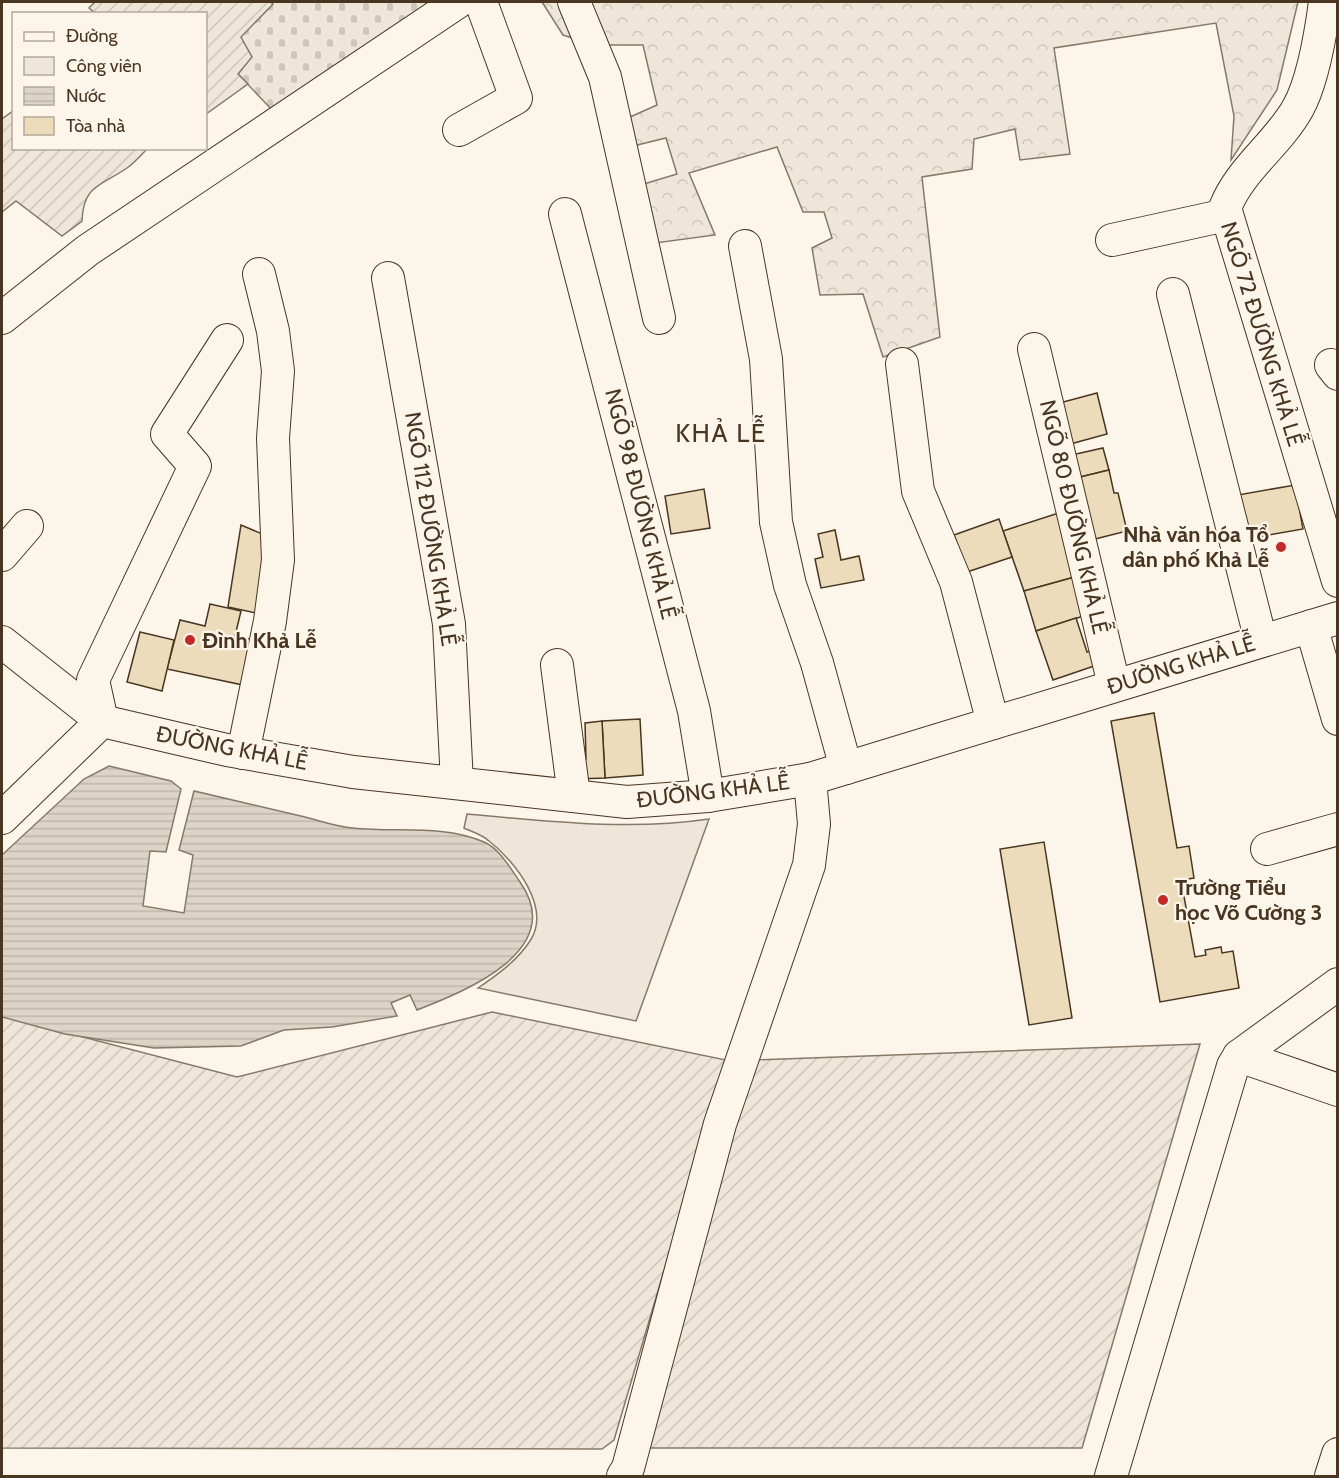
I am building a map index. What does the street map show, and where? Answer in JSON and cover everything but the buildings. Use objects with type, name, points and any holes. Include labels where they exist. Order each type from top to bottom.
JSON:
[{"type":"street","points":[[2,318],[88,250],[458,2]]},
{"type":"street","points":[[459,130],[516,98],[481,2]]},
{"type":"street","points":[[574,2],[605,77],[659,318]]},
{"type":"street","name":"NGÕ 72 ĐƯỜNG KHẢ LỄ","points":[[1325,2],[1321,34],[1299,107],[1228,201],[1226,215],[1338,581]]},
{"type":"street","name":"NGÕ 98 ĐƯỜNG KHẢ LỄ","points":[[565,214],[694,711],[708,796]]},
{"type":"street","points":[[1112,240],[1226,215]]},
{"type":"street","points":[[745,246],[766,359],[776,522],[790,585],[817,663],[846,768]]},
{"type":"street","points":[[243,753],[270,621],[278,560],[273,438],[278,371],[273,331],[259,274]]},
{"type":"street","name":"NGÕ 112 ĐƯỜNG KHẢ LỄ","points":[[388,278],[449,624],[457,783]]},
{"type":"street","points":[[1173,294],[1262,642]]},
{"type":"street","points":[[102,721],[93,680],[195,466],[167,434],[227,340]]},
{"type":"street","name":"NGÕ 80 ĐƯỜNG KHẢ LỄ","points":[[1034,349],[1114,685]]},
{"type":"street","points":[[902,364],[918,490],[956,582],[993,723]]},
{"type":"street","points":[[2,555],[27,526]]},
{"type":"street","points":[[1324,622],[1338,719]]},
{"type":"street","name":"ĐƯỜNG KHẢ LỄ","points":[[102,721],[243,753],[353,772],[627,802],[708,796],[810,779],[1324,622]]},
{"type":"street","points":[[2,642],[102,721]]},
{"type":"street","points":[[556,665],[574,796]]},
{"type":"street","points":[[2,818],[102,721]]},
{"type":"street","points":[[623,1476],[628,1468],[720,1124],[809,865],[814,824],[810,779]]},
{"type":"street","points":[[1267,849],[1338,829]]},
{"type":"street","points":[[1111,1476],[1233,1066],[1239,1056],[1338,984]]},
{"type":"street","points":[[1239,1056],[1338,1090]]},
{"type":"street","points":[[1331,1476],[1338,1454]]},
{"type":"green space","points":[[95,2],[270,2],[273,4],[241,37],[252,57],[238,74],[248,84],[207,113],[207,12],[94,12],[89,8]]},
{"type":"green space","points":[[270,2],[435,2],[274,112],[238,74],[251,57],[240,37],[272,4]]},
{"type":"green space","points":[[542,2],[1298,2],[1277,90],[1231,160],[1234,116],[1216,23],[1054,48],[1070,154],[1020,160],[1015,129],[974,139],[972,169],[922,177],[940,337],[883,357],[863,294],[820,295],[812,248],[832,238],[824,212],[803,212],[777,147],[689,173],[715,235],[648,244],[637,186],[677,174],[666,138],[633,146],[630,117],[657,105],[643,45],[595,45],[563,35]]},
{"type":"green space","points":[[12,112],[12,150],[146,150],[130,166],[90,193],[83,209],[82,221],[62,236],[16,201],[2,212],[2,119]]},
{"type":"green space","points":[[467,814],[618,825],[679,823],[709,819],[636,1021],[478,988],[506,967],[525,948],[536,928],[537,914],[528,886],[509,860],[487,839],[464,828]]},
{"type":"green space","points":[[492,1012],[726,1060],[614,1440],[602,1449],[2,1448],[2,1016],[237,1077]]},
{"type":"green space","points":[[1200,1044],[1082,1448],[642,1448],[752,1060]]},
{"type":"water","points":[[109,766],[171,781],[181,789],[166,852],[150,851],[143,906],[184,913],[193,855],[179,850],[194,791],[341,826],[435,831],[468,836],[484,842],[500,854],[520,882],[531,906],[531,928],[521,947],[505,964],[461,992],[437,1002],[417,1010],[410,995],[391,1003],[397,1016],[332,1027],[284,1030],[241,1046],[154,1048],[65,1034],[2,1017],[2,855],[84,779]]},
{"type":"place","name":"Nhà văn hóa Tổ dân phố Khả Lễ","points":[[1281,547]]},
{"type":"place","name":"Đình Khả Lễ","points":[[190,640]]},
{"type":"place","name":"Trường Tiểu học Võ Cường 3","points":[[1163,900]]},
{"type":"district","name":"KHẢ LỄ","points":[[721,433]]}]
